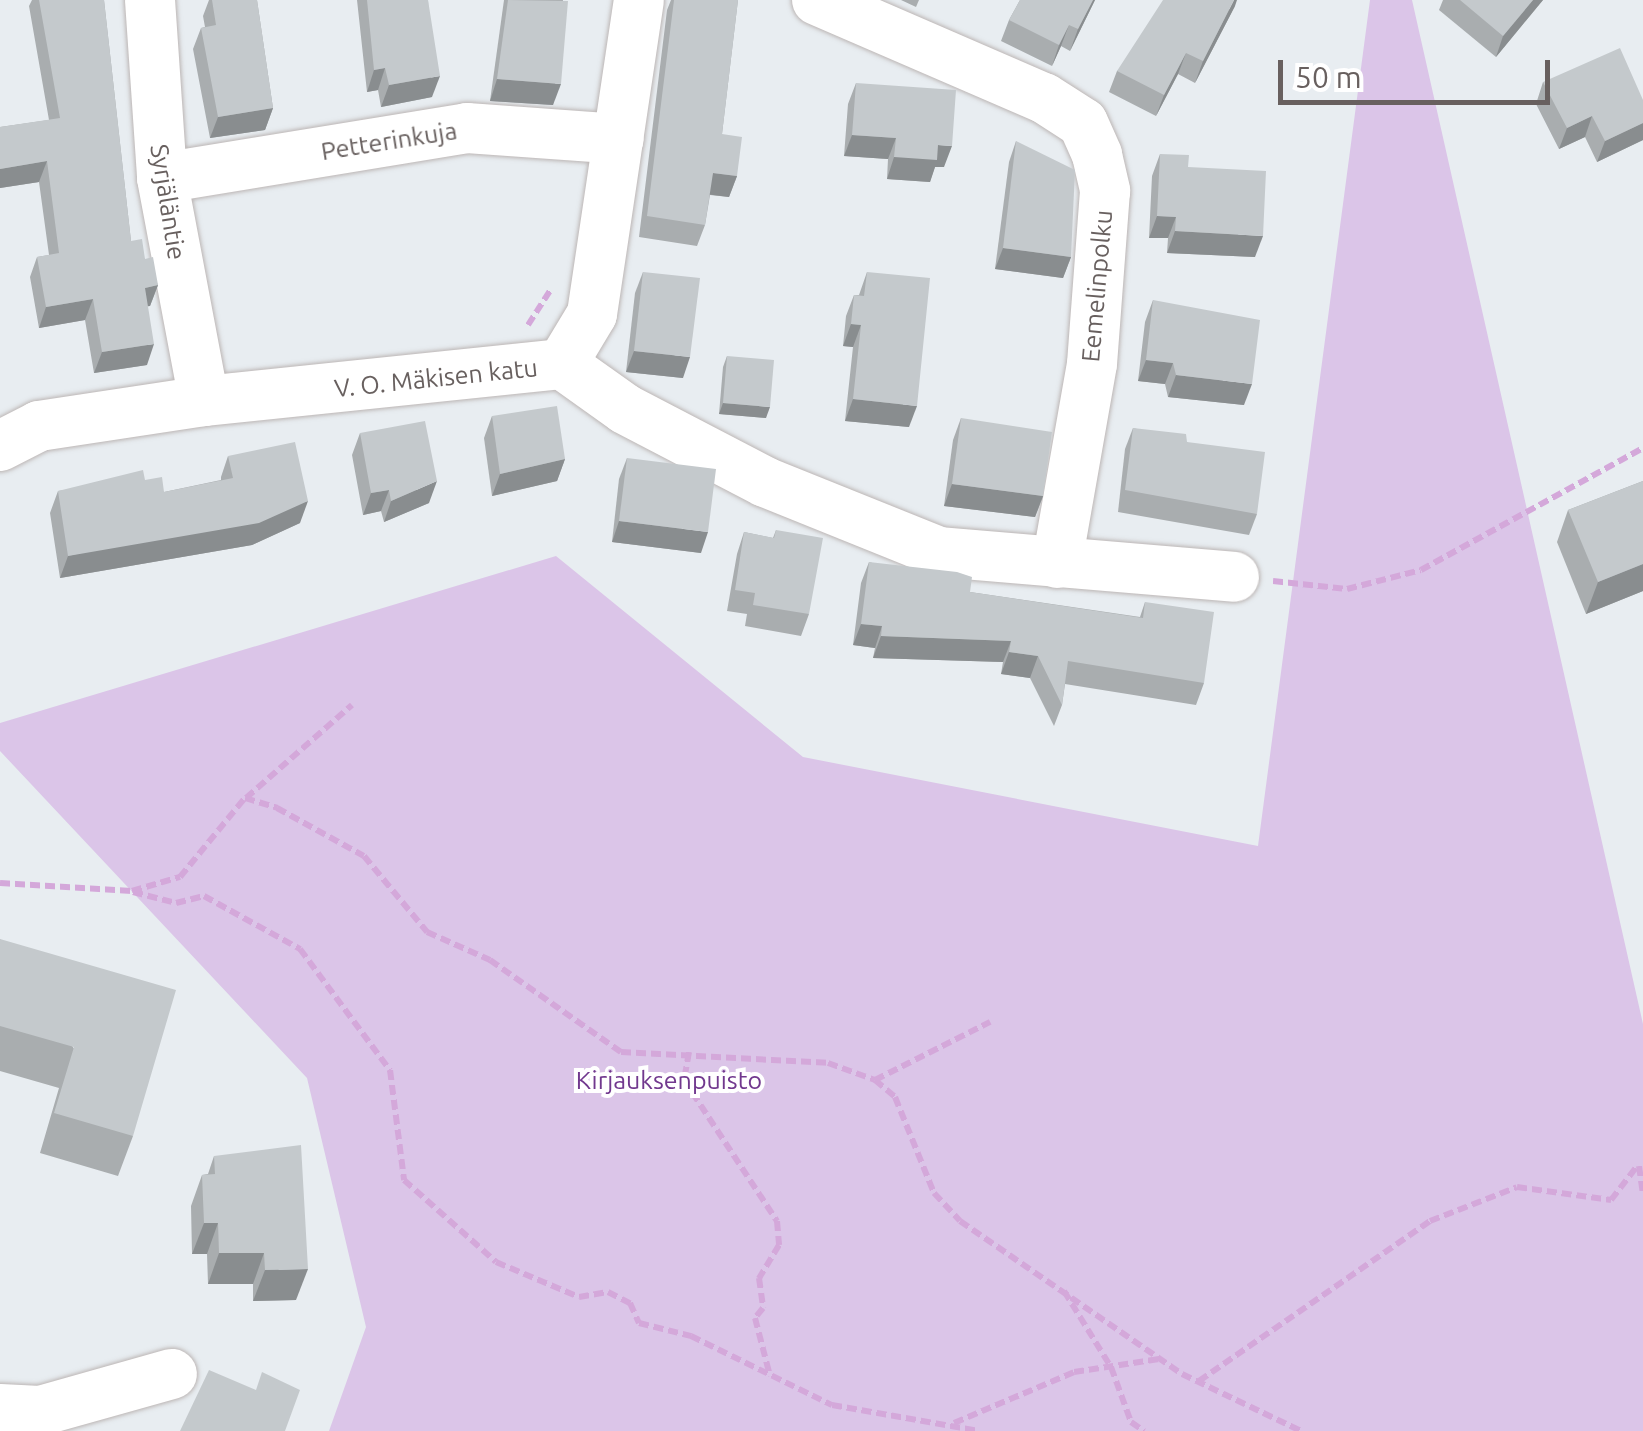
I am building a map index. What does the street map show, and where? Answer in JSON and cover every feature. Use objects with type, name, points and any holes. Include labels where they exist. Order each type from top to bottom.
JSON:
[{"type":"street","name":"Syrjäläntie","points":[[150,0],[162,178],[204,401]]},
{"type":"street","name":"V. O. Mäkisen katu","points":[[0,446],[39,426],[204,401],[562,364],[592,314],[639,0]]},
{"type":"street","name":"Eemelinpolku","points":[[817,0],[1044,98],[1083,123],[1090,139],[1105,191],[1092,364],[1057,563]]},
{"type":"street","name":"Petterinkuja","points":[[162,178],[467,128],[618,139]]},
{"type":"street","points":[[562,364],[624,408],[764,482],[940,552],[1234,577]]},
{"type":"street","points":[[0,1410],[40,1411],[172,1374]]},
{"type":"path","points":[[522,335],[562,272]]},
{"type":"path","points":[[1234,577],[1348,589],[1404,576],[1643,448]]},
{"type":"path","points":[[132,892],[180,878],[245,798],[352,705]]},
{"type":"path","points":[[245,798],[329,832],[364,856],[426,932],[490,960],[621,1052],[689,1052],[828,1063],[875,1080],[895,1096],[934,1193],[1159,1359],[1301,1431]]},
{"type":"path","points":[[0,884],[132,892],[176,903],[204,896],[300,949],[390,1070],[404,1180],[496,1262],[579,1297],[608,1292],[630,1304],[639,1323],[691,1336],[832,1404],[979,1431]]},
{"type":"path","points":[[875,1080],[990,1022]]},
{"type":"path","points":[[689,1052],[684,1080],[777,1221],[779,1245],[759,1278],[755,1318],[770,1377]]},
{"type":"path","points":[[1198,1382],[1430,1221],[1517,1188],[1611,1200],[1638,1165],[1643,1194]]},
{"type":"path","points":[[1060,1286],[1110,1367],[1131,1422],[1144,1431]]},
{"type":"path","points":[[948,1425],[1074,1372],[1159,1359]]},
{"type":"green space","name":"Kirjauksenpuisto","points":[[1370,0],[1412,0],[1643,1024],[1643,1431],[329,1431],[366,1327],[307,1078],[0,751],[0,723],[556,556],[803,757],[1258,846]]},
{"type":"building","points":[[39,0],[104,0],[131,241],[142,239],[145,259],[153,257],[158,285],[145,288],[154,344],[102,352],[93,299],[46,307],[37,257],[59,253],[47,161],[0,169],[0,127],[60,118]]},
{"type":"building","points":[[212,0],[257,0],[273,108],[218,117],[201,28],[216,25]]},
{"type":"building","points":[[367,0],[428,0],[440,76],[389,85],[385,68],[374,70]]},
{"type":"building","points":[[508,0],[568,1],[561,84],[497,79]]},
{"type":"building","points":[[674,0],[738,0],[722,134],[742,137],[737,176],[713,173],[705,225],[647,216]]},
{"type":"building","points":[[1020,0],[1093,0],[1078,29],[1069,25],[1059,45],[1009,20]]},
{"type":"building","points":[[1163,0],[1234,0],[1203,61],[1186,53],[1164,95],[1117,71]]},
{"type":"building","points":[[1460,0],[1533,0],[1503,36]]},
{"type":"building","points":[[1620,48],[1643,100],[1643,123],[1605,141],[1592,116],[1567,128],[1543,82]]},
{"type":"building","points":[[856,83],[956,90],[952,146],[938,145],[937,160],[894,157],[896,138],[852,135]]},
{"type":"building","points":[[1016,141],[1075,170],[1071,257],[1003,248]]},
{"type":"building","points":[[1160,154],[1189,155],[1188,167],[1266,171],[1263,236],[1175,231],[1176,217],[1157,216]]},
{"type":"building","points":[[643,272],[700,278],[690,357],[634,351]]},
{"type":"building","points":[[867,272],[930,278],[917,406],[853,399],[861,325],[851,324],[854,295],[864,296]]},
{"type":"building","points":[[1153,300],[1260,320],[1252,384],[1176,375],[1173,363],[1146,360]]},
{"type":"building","points":[[727,356],[774,360],[770,407],[723,403]]},
{"type":"building","points":[[557,406],[565,459],[500,474],[492,416]]},
{"type":"building","points":[[961,418],[1052,432],[1043,496],[952,484]]},
{"type":"building","points":[[425,421],[437,481],[391,501],[389,490],[371,493],[360,433]]},
{"type":"building","points":[[1133,428],[1186,434],[1187,442],[1265,452],[1257,514],[1125,490]]},
{"type":"building","points":[[295,442],[308,501],[259,523],[68,556],[58,491],[143,470],[145,480],[162,477],[164,492],[233,478],[228,456]]},
{"type":"building","points":[[627,458],[716,469],[708,532],[619,521]]},
{"type":"building","points":[[1643,481],[1643,564],[1598,582],[1568,510]]},
{"type":"building","points":[[776,530],[823,538],[809,614],[753,605],[755,593],[735,590],[744,532],[774,538]]},
{"type":"building","points":[[869,562],[957,572],[972,577],[970,592],[1143,618],[1145,602],[1214,612],[1204,683],[1068,661],[1062,705],[1038,656],[1009,652],[1011,641],[881,636],[882,626],[861,624]]},
{"type":"building","points":[[0,939],[176,990],[133,1136],[54,1113],[74,1047],[0,1026]]},
{"type":"building","points":[[301,1145],[308,1269],[265,1270],[264,1253],[219,1253],[218,1223],[204,1223],[202,1175],[215,1174],[214,1156]]},
{"type":"building","points":[[209,1370],[256,1390],[262,1372],[300,1390],[285,1431],[180,1431]]}]
